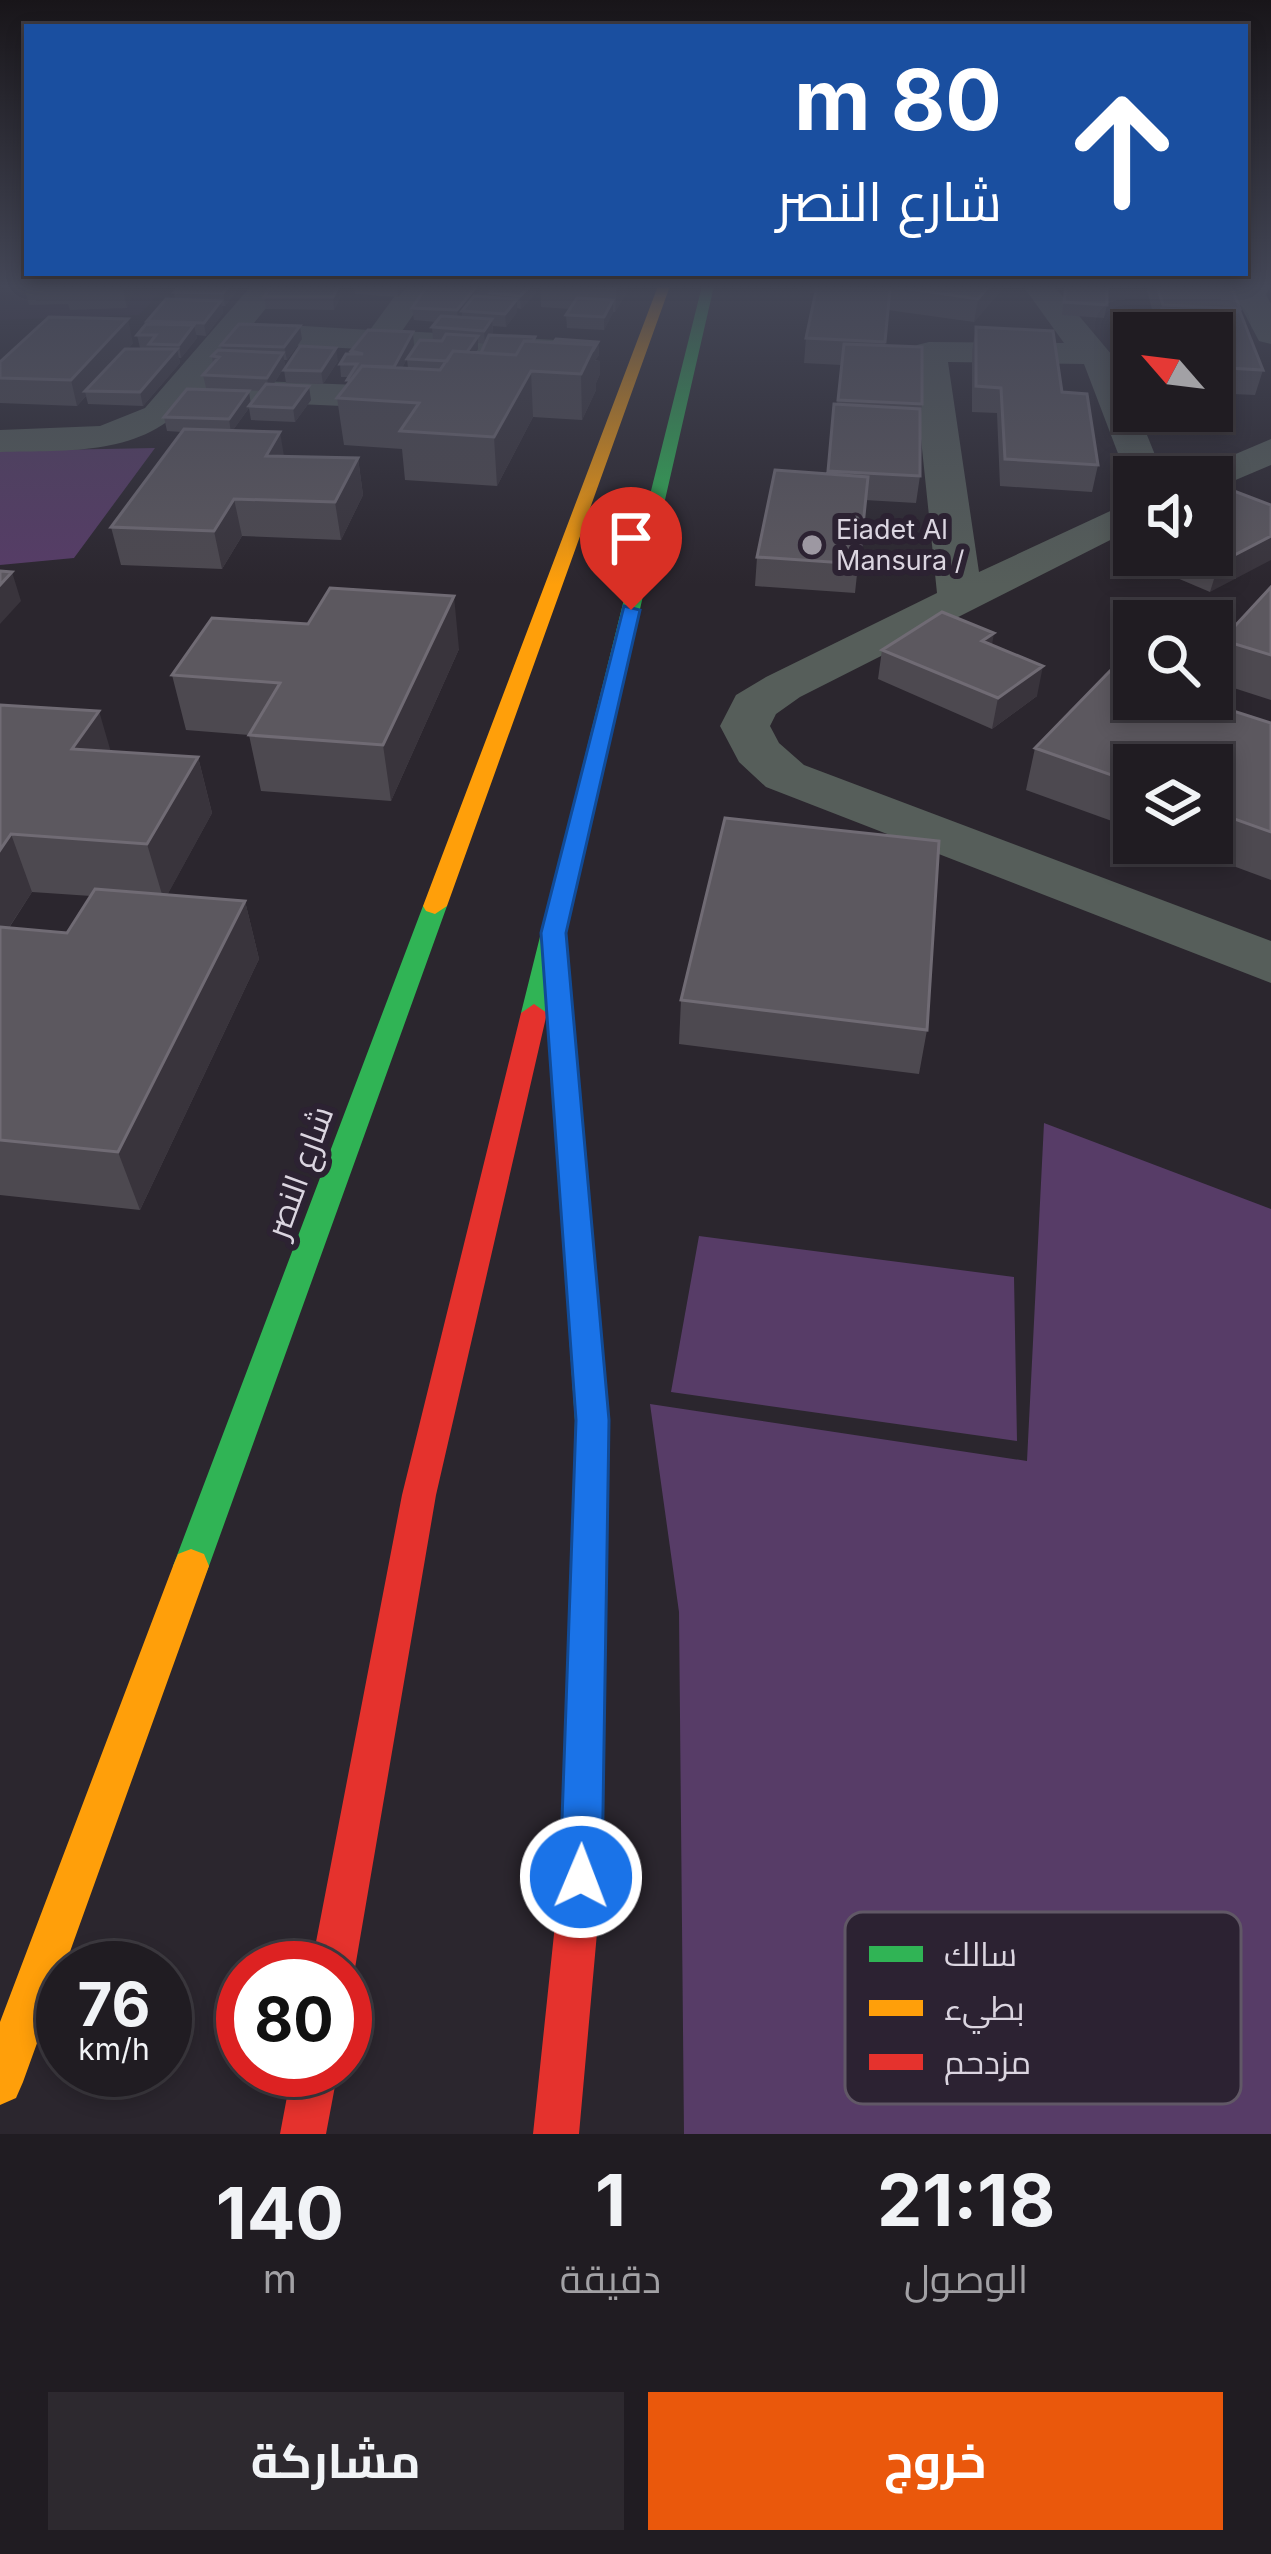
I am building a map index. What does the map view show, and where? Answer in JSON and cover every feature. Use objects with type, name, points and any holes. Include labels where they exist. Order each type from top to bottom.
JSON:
[{"type":"highway","name":"شارع النصر","points":[[0,2081],[627,386]]},
{"type":"highway","points":[[338,1941],[418,1495],[684,386]]},
{"type":"highway","points":[[553,933],[592,1420],[581,1877],[556,2134]]},
{"type":"highway","points":[[304,2134],[310,2097]]},
{"type":"street","points":[[0,441],[106,437],[133,430],[158,416],[183,386]]},
{"type":"street","points":[[933,386],[960,597]]},
{"type":"street","points":[[1108,386],[1136,456]]},
{"type":"street","points":[[181,388],[445,400]]},
{"type":"street","points":[[1233,471],[1271,451]]},
{"type":"street","points":[[1233,493],[1251,502]]},
{"type":"street","points":[[1113,522],[754,706],[745,726],[757,751],[784,776],[1271,963]]},
{"type":"shaded area","points":[[155,448],[74,558],[0,565],[0,451]]},
{"type":"shaded area","points":[[1044,1123],[1271,1209],[1271,2134],[684,2134],[679,1612],[650,1404],[1027,1461]]},
{"type":"shaded area","points":[[699,1236],[1014,1277],[1017,1441],[671,1392]]},
{"type":"building","points":[[90,386],[146,386],[140,392],[85,391]]},
{"type":"building","points":[[265,386],[309,386],[293,408],[249,406]]},
{"type":"building","points":[[347,386],[523,386],[494,437],[400,431],[419,403],[337,398]]},
{"type":"building","points":[[840,386],[922,386],[922,404],[838,400]]},
{"type":"building","points":[[976,386],[1061,386],[1062,392],[1087,394],[1098,465],[1005,459],[1001,388]]},
{"type":"building","points":[[187,389],[249,391],[229,419],[164,417]]},
{"type":"building","points":[[834,404],[920,409],[920,476],[828,471]]},
{"type":"building","points":[[184,429],[280,432],[266,456],[358,458],[335,502],[234,499],[214,531],[111,527]]},
{"type":"building","name":"Eiadet Al Mansura /","points":[[775,470],[868,477],[859,564],[757,557]]},
{"type":"building","points":[[1233,491],[1271,505],[1271,536],[1233,556]]},
{"type":"building","points":[[1271,587],[1271,655],[1233,643],[1233,628]]},
{"type":"building","points":[[330,588],[454,596],[383,745],[249,735],[280,683],[172,675],[212,618],[308,624]]},
{"type":"building","points":[[942,612],[994,633],[982,641],[1043,666],[998,698],[882,650]]},
{"type":"building","points":[[1110,671],[1113,720],[1233,720],[1233,711],[1271,723],[1271,832],[1233,818],[1233,744],[1113,744],[1113,776],[1035,748]]},
{"type":"building","points":[[0,705],[99,711],[72,749],[198,757],[147,844],[11,834],[0,850]]},
{"type":"building","points":[[725,818],[939,841],[927,1030],[681,1000]]},
{"type":"building","points":[[95,889],[245,901],[118,1152],[0,1140],[0,927],[67,933]]},
{"type":"traffic: fast","points":[[534,1013],[684,386]]},
{"type":"traffic: fast","points":[[191,1566],[435,906]]},
{"type":"traffic: fast","points":[[558,988],[592,1421],[591,1471]]},
{"type":"traffic: slow","points":[[435,906],[627,386]]},
{"type":"traffic: slow","points":[[0,2082],[191,1566]]},
{"type":"traffic: jam","points":[[338,1941],[419,1495],[534,1013]]},
{"type":"traffic: jam","points":[[556,2134],[581,1877],[591,1471]]},
{"type":"traffic: jam","points":[[303,2134],[310,2097]]},
{"type":"place","name":"Eiadet Al Mansura /","points":[[812,545]]},
{"type":"route","points":[[581,1877],[592,1420],[553,933],[631,610]]}]
